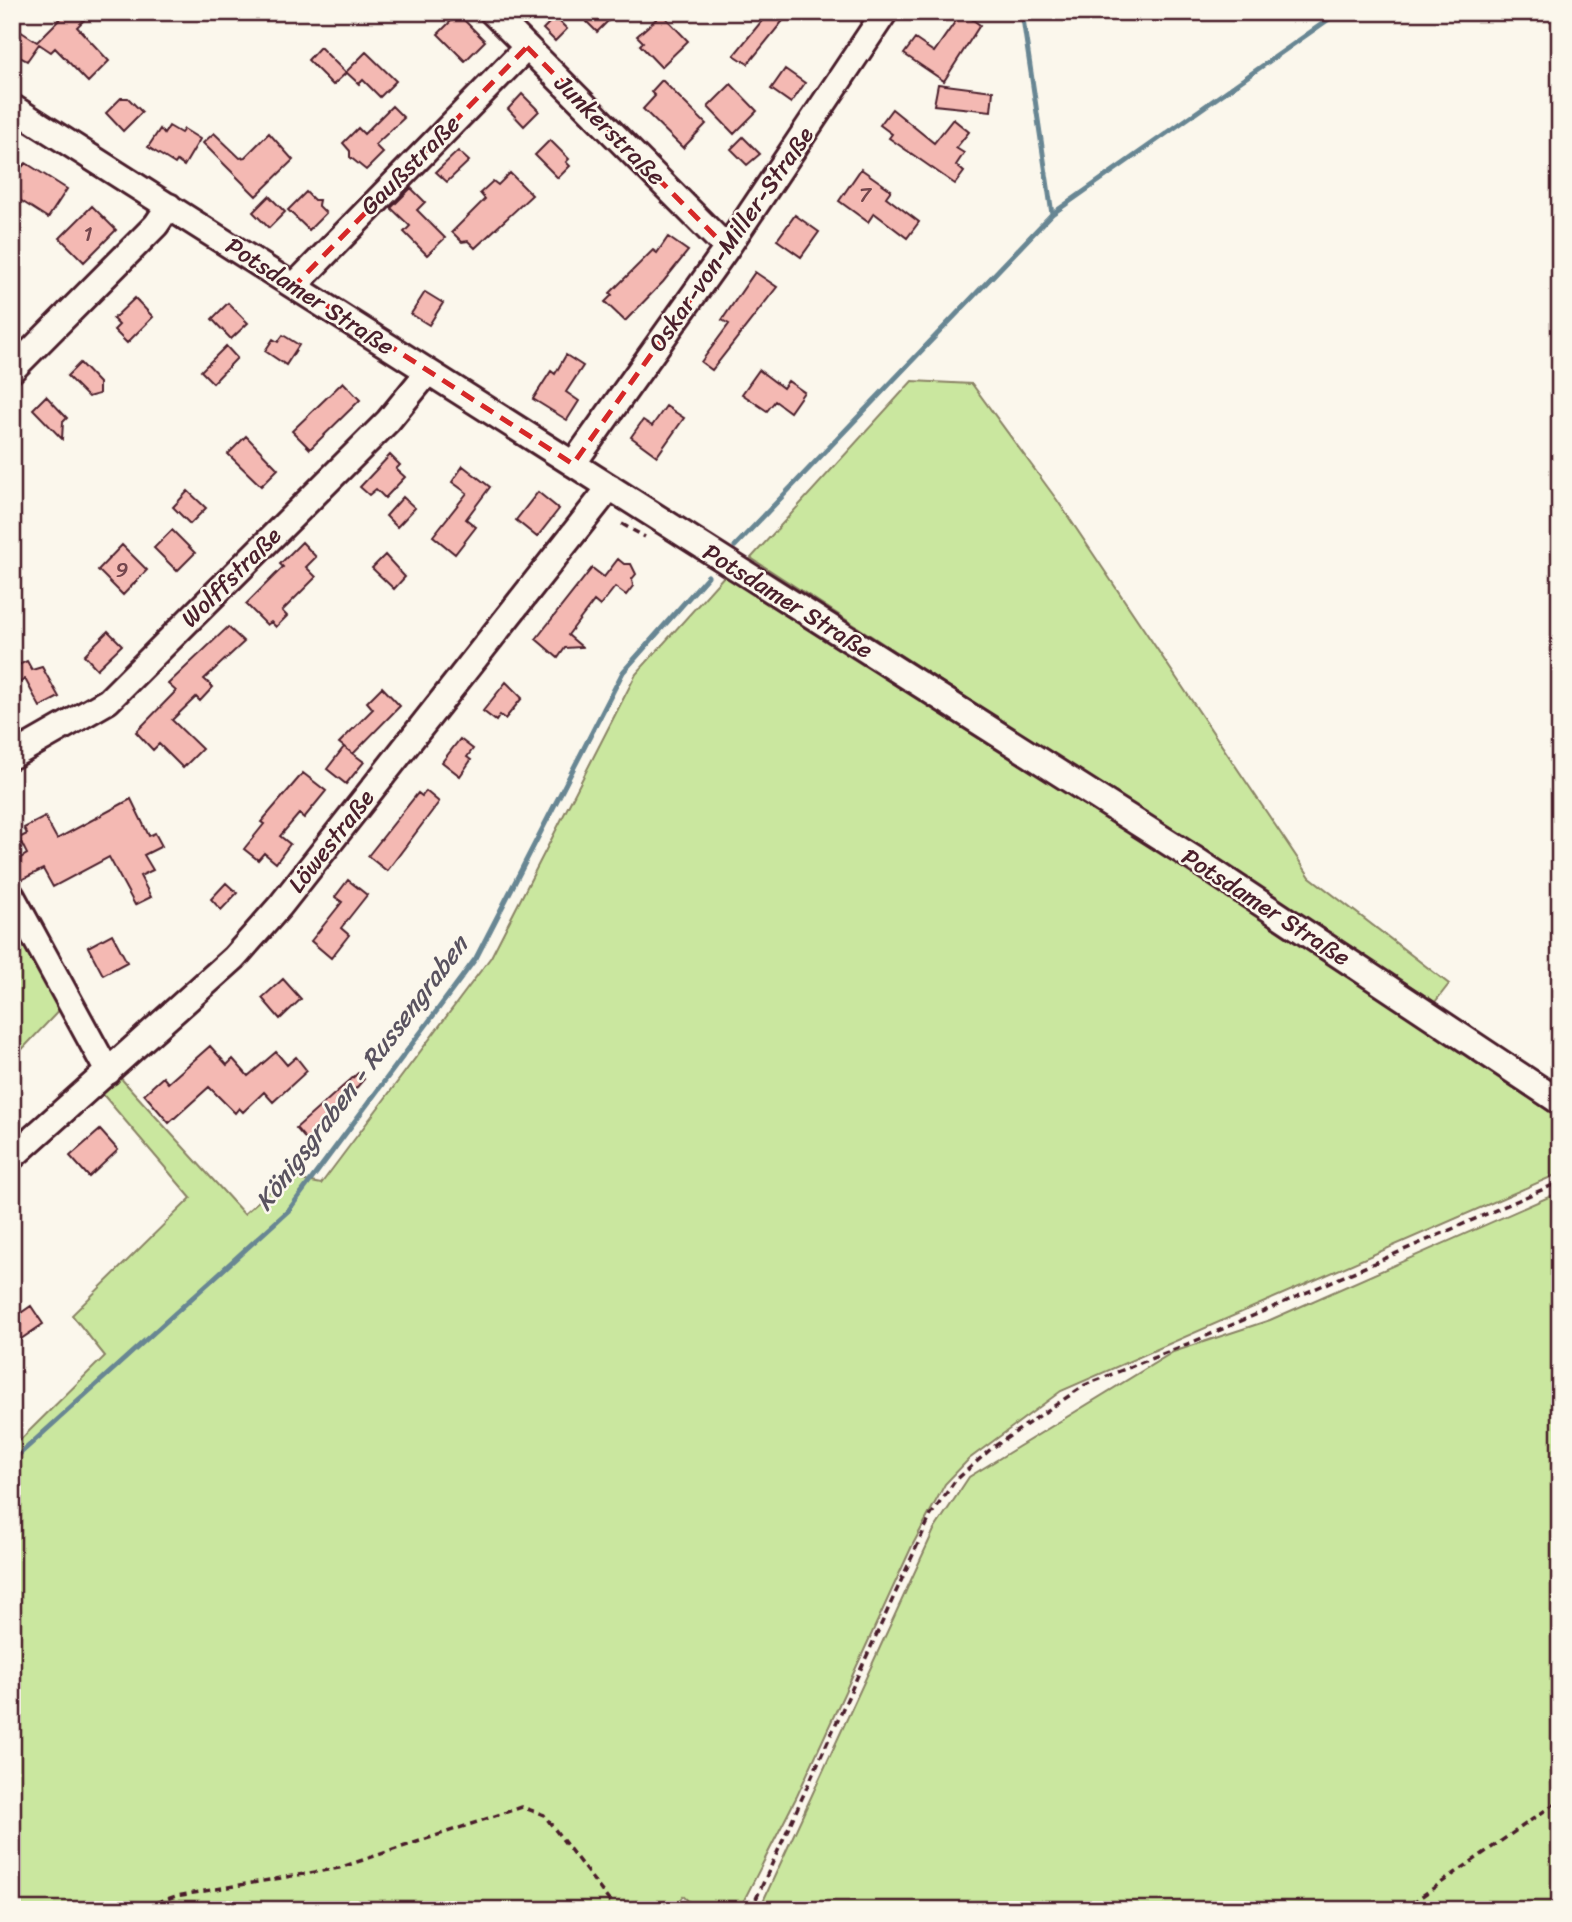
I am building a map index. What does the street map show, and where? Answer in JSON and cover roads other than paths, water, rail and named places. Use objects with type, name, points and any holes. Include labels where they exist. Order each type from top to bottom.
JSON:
[{"type":"street","name":"Junkerstraße","points":[[492,12],[727,248]]},
{"type":"street","name":"Oskar-von-Miller-Straße","points":[[573,464],[727,248],[885,12]]},
{"type":"street","name":"Gaußstraße","points":[[295,285],[527,47]]},
{"type":"street","name":"Potsdamer Straße","points":[[12,107],[1196,860],[1560,1102]]},
{"type":"street","points":[[12,370],[156,225],[169,206]]},
{"type":"street","name":"Wolffstraße","points":[[12,756],[108,701],[388,421],[428,372]]},
{"type":"street","name":"Löwestraße","points":[[12,1157],[234,958],[280,906],[610,487]]},
{"type":"street","points":[[12,896],[108,1072]]},
{"type":"waterway","points":[[1022,12],[1052,214]]},
{"type":"waterway","points":[[735,546],[1052,214],[1339,12]]},
{"type":"waterway","name":"Königsgraben - Russengraben","points":[[12,1461],[288,1211],[476,958],[623,672],[708,576]]}]
